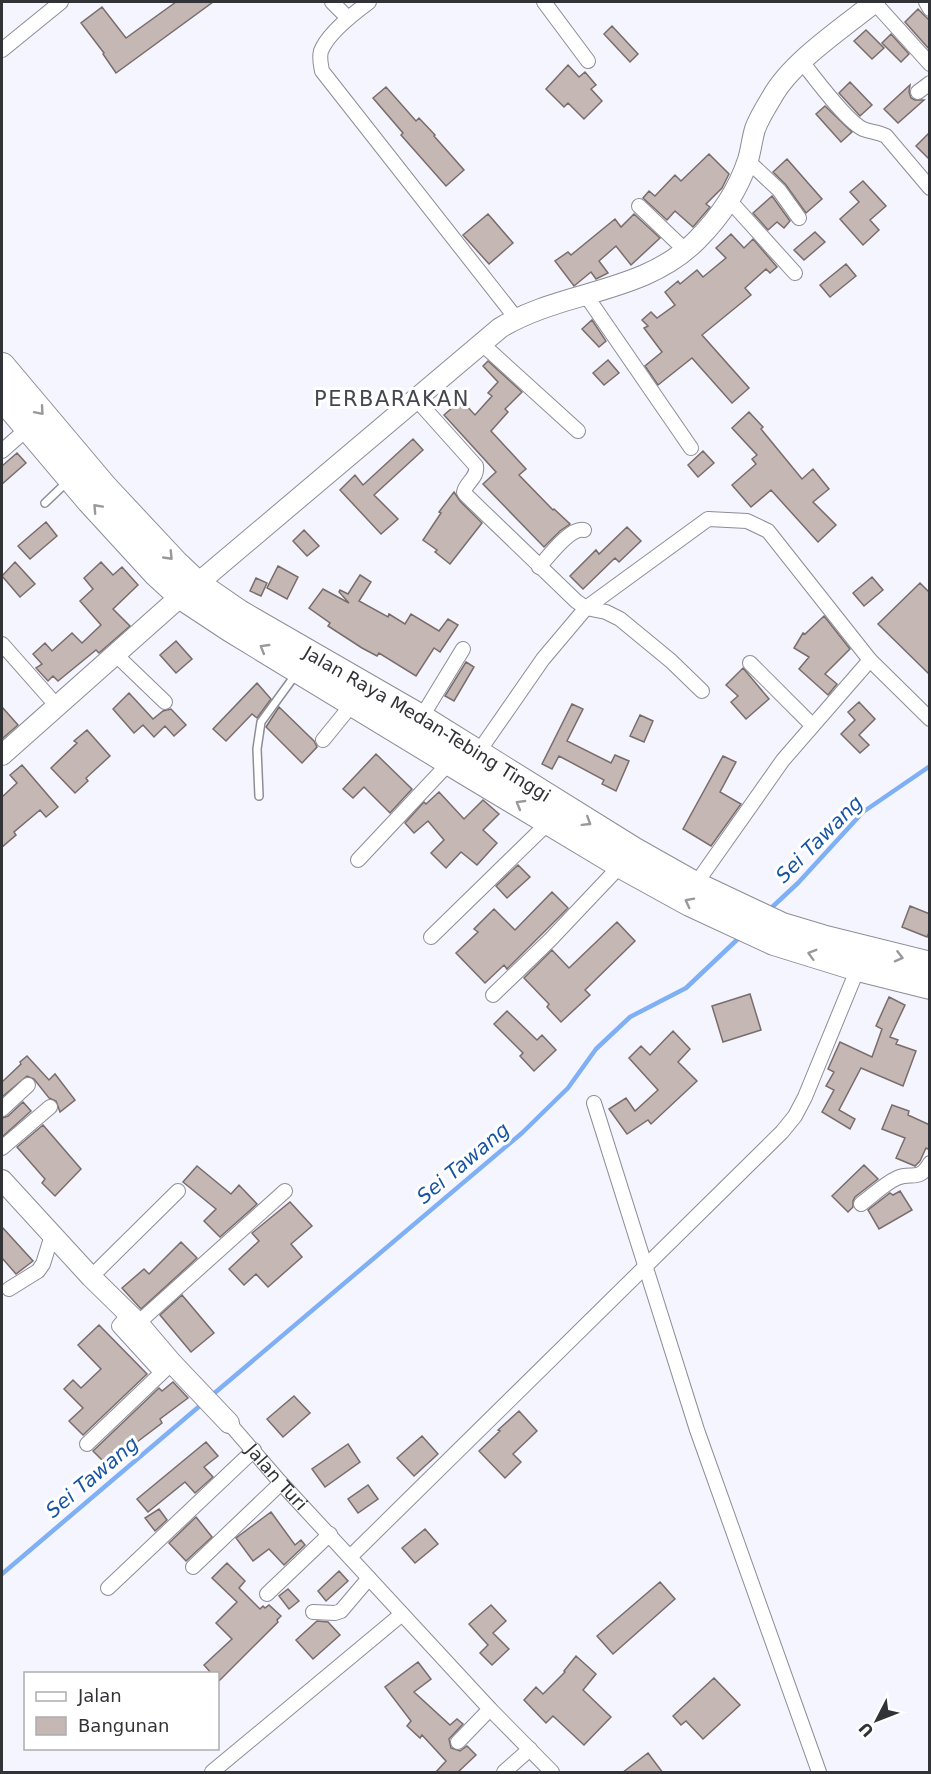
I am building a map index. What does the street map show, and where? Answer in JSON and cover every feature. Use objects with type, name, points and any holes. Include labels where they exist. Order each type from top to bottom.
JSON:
[{"type":"highway","name":"Jalan Raya Medan-Tebing Tinggi","points":[[2,366],[189,590],[299,670],[354,702],[463,754],[695,885],[745,919]]},
{"type":"highway","name":"Jalan Raya Medan-Tebing Tinggi","points":[[2,399],[158,574],[239,613],[420,718],[550,821],[621,865],[690,903],[745,919],[858,968],[930,986]]},
{"type":"highway","name":"Jalan Raya Medan-Tebing Tinggi","points":[[778,934],[822,938],[930,964]]},
{"type":"street","points":[[2,50],[61,2]]},
{"type":"street","points":[[332,2],[348,18]]},
{"type":"street","points":[[369,2],[348,18],[326,43],[321,53],[322,71],[516,318]]},
{"type":"street","points":[[544,2],[588,61]]},
{"type":"street","points":[[2,755],[114,654],[481,343],[516,318],[559,301],[634,281],[671,262],[697,240],[729,201],[748,160],[755,130],[773,94],[802,62],[874,2],[930,64]]},
{"type":"street","points":[[926,2],[930,9]]},
{"type":"street","points":[[802,62],[852,121],[864,129],[886,136],[930,188]]},
{"type":"street","points":[[918,92],[930,83]]},
{"type":"street","points":[[748,160],[779,190],[799,218]]},
{"type":"street","points":[[729,201],[795,273]]},
{"type":"street","points":[[639,206],[685,250]]},
{"type":"street","points":[[585,294],[691,448]]},
{"type":"street","points":[[481,343],[578,431]]},
{"type":"street","points":[[416,399],[476,466],[477,472],[464,492],[576,601],[586,608],[606,612],[620,620],[702,691]]},
{"type":"street","points":[[2,451],[27,429]]},
{"type":"street","points":[[358,860],[463,754],[586,608],[708,519],[747,521],[768,531],[870,660],[930,719]]},
{"type":"street","points":[[539,567],[572,532],[584,530]]},
{"type":"street","points":[[2,644],[56,705]]},
{"type":"street","points":[[420,718],[463,649]]},
{"type":"street","points":[[114,654],[165,702]]},
{"type":"street","points":[[695,885],[783,760],[870,660]]},
{"type":"street","points":[[750,663],[812,725]]},
{"type":"street","points":[[323,740],[354,702]]},
{"type":"street","points":[[430,937],[550,821]]},
{"type":"street","points":[[493,995],[550,940],[621,865]]},
{"type":"street","points":[[350,1557],[782,1132],[795,1116],[805,1097],[858,968]]},
{"type":"street","points":[[2,1109],[28,1086]]},
{"type":"street","points":[[594,1103],[697,1430],[819,1773]]},
{"type":"street","points":[[2,1148],[50,1107]]},
{"type":"street","points":[[861,1204],[898,1177],[918,1176],[930,1163]]},
{"type":"street","name":"Jalan Turi","points":[[2,1180],[92,1277],[134,1318],[167,1368],[202,1395],[402,1614],[552,1773]]},
{"type":"street","points":[[92,1277],[178,1191]]},
{"type":"street","points":[[134,1318],[285,1191]]},
{"type":"street","points":[[9,1289],[38,1271],[43,1264],[52,1235]]},
{"type":"street","points":[[87,1444],[167,1368]]},
{"type":"street","points":[[108,1588],[254,1450]]},
{"type":"street","points":[[193,1567],[281,1483]]},
{"type":"street","points":[[267,1594],[330,1534]]},
{"type":"street","points":[[313,1612],[341,1611],[369,1578]]},
{"type":"street","points":[[212,1773],[402,1614]]},
{"type":"street","points":[[458,1742],[490,1709]]},
{"type":"street","points":[[504,1773],[530,1749]]},
{"type":"lane","points":[[45,502],[71,478]]},
{"type":"lane","points":[[259,796],[257,749],[261,722],[299,670]]},
{"type":"building","points":[[176,2],[213,2],[116,73],[81,23],[102,7],[126,38]]},
{"type":"building","points":[[918,9],[930,21],[930,50],[905,22]]},
{"type":"building","points":[[612,26],[638,54],[630,62],[604,34]]},
{"type":"building","points":[[866,30],[884,48],[872,59],[854,41]]},
{"type":"building","points":[[891,34],[909,54],[901,62],[882,43]]},
{"type":"building","points":[[568,65],[579,77],[585,72],[596,85],[591,89],[602,101],[584,119],[568,103],[564,107],[546,89]]},
{"type":"building","points":[[850,82],[872,105],[860,116],[839,93]]},
{"type":"building","points":[[910,85],[911,98],[924,100],[898,123],[884,109]]},
{"type":"building","points":[[386,87],[416,121],[419,118],[435,135],[464,170],[446,186],[401,135],[403,133],[373,98]]},
{"type":"building","points":[[825,106],[852,132],[841,142],[816,114]]},
{"type":"building","points":[[930,132],[930,160],[916,146]]},
{"type":"building","points":[[709,154],[729,174],[722,188],[706,204],[710,207],[693,227],[675,211],[667,220],[643,198],[649,191],[655,196],[675,175],[681,181]]},
{"type":"building","points":[[787,159],[822,199],[806,213],[786,185],[773,172]]},
{"type":"building","points":[[863,181],[886,206],[870,220],[879,230],[863,245],[840,219],[859,202],[850,192]]},
{"type":"building","points":[[772,196],[790,221],[784,228],[777,222],[768,230],[753,213]]},
{"type":"building","points":[[488,214],[513,243],[489,264],[463,235]]},
{"type":"building","points":[[634,214],[660,238],[631,265],[616,246],[599,261],[608,273],[596,279],[591,272],[574,286],[555,261],[568,252],[571,255],[615,219],[621,227]]},
{"type":"building","points":[[815,232],[825,242],[804,260],[794,250]]},
{"type":"building","points":[[731,234],[744,248],[753,239],[777,267],[770,273],[766,269],[745,288],[751,295],[702,335],[749,388],[732,403],[692,358],[658,385],[645,366],[662,352],[644,328],[648,326],[642,320],[651,312],[657,318],[675,305],[665,292],[678,281],[680,284],[697,270],[703,277],[726,258],[716,248]]},
{"type":"building","points":[[846,264],[856,276],[830,297],[820,285]]},
{"type":"building","points":[[592,320],[606,341],[599,347],[582,329]]},
{"type":"building","points":[[608,360],[619,373],[604,385],[593,373]]},
{"type":"building","points":[[488,361],[522,392],[505,409],[508,412],[491,431],[526,469],[519,475],[570,524],[544,547],[483,484],[496,472],[444,415],[461,400],[475,415],[492,396],[488,393],[498,382],[483,366]]},
{"type":"building","points":[[749,412],[802,479],[813,469],[829,489],[813,502],[836,525],[818,542],[771,490],[751,507],[732,485],[756,464],[752,459],[757,455],[732,428]]},
{"type":"building","points":[[413,439],[423,450],[374,495],[398,519],[381,534],[340,490],[355,475],[363,485]]},
{"type":"building","points":[[703,451],[714,463],[698,477],[688,465]]},
{"type":"building","points":[[17,453],[26,463],[2,484],[2,466]]},
{"type":"building","points":[[454,492],[482,523],[450,564],[435,552],[437,550],[423,540]]},
{"type":"building","points":[[46,522],[57,536],[30,559],[18,546]]},
{"type":"building","points":[[627,527],[641,541],[619,562],[615,558],[583,589],[570,576],[596,550],[599,554]]},
{"type":"building","points":[[304,530],[319,546],[307,556],[293,541]]},
{"type":"building","points":[[15,562],[35,584],[20,597],[2,576]]},
{"type":"building","points":[[101,562],[113,575],[122,567],[138,585],[113,609],[130,626],[99,653],[96,650],[58,681],[53,676],[48,681],[36,668],[42,664],[33,654],[45,643],[52,651],[72,633],[82,643],[101,625],[80,601],[93,589],[84,578]]},
{"type":"building","points":[[278,566],[298,577],[287,599],[267,588]]},
{"type":"building","points":[[360,575],[371,582],[359,601],[388,617],[389,614],[405,624],[411,614],[439,631],[448,619],[458,625],[440,652],[434,648],[416,676],[379,653],[377,656],[362,648],[328,626],[330,623],[309,608],[323,589],[349,603],[339,592],[340,590],[348,594]]},
{"type":"building","points":[[872,577],[883,590],[864,606],[853,593]]},
{"type":"building","points":[[256,578],[267,583],[261,596],[250,591]]},
{"type":"building","points":[[920,583],[930,593],[930,675],[878,624]]},
{"type":"building","points":[[824,616],[850,649],[825,674],[837,684],[828,695],[799,669],[809,657],[794,648],[803,633],[805,634]]},
{"type":"building","points":[[176,641],[192,659],[176,673],[160,655]]},
{"type":"building","points":[[466,662],[474,667],[454,701],[445,696]]},
{"type":"building","points":[[743,668],[769,699],[746,719],[731,702],[738,696],[726,685]]},
{"type":"building","points":[[257,683],[271,699],[257,718],[252,714],[226,741],[213,729]]},
{"type":"building","points":[[129,693],[153,719],[163,711],[171,709],[186,725],[174,736],[165,726],[154,737],[143,725],[134,733],[113,709]]},
{"type":"building","points":[[859,702],[875,719],[859,735],[869,745],[860,753],[841,734],[855,720],[848,712]]},
{"type":"building","points":[[572,704],[583,709],[567,741],[611,763],[615,755],[629,761],[616,791],[602,784],[604,780],[559,756],[552,769],[542,764]]},
{"type":"building","points":[[2,707],[18,725],[3,738],[2,737]]},
{"type":"building","points":[[279,707],[314,741],[317,747],[302,763],[266,727]]},
{"type":"building","points":[[640,715],[653,721],[644,742],[630,736]]},
{"type":"building","points":[[87,730],[110,756],[86,778],[88,781],[75,793],[51,768],[77,743],[74,741]]},
{"type":"building","points":[[376,754],[412,789],[390,813],[364,787],[353,798],[343,789]]},
{"type":"building","points":[[723,756],[736,762],[720,792],[741,804],[711,846],[683,829]]},
{"type":"building","points":[[22,765],[58,807],[46,817],[40,810],[14,832],[16,835],[2,847],[2,797],[17,783],[10,775]]},
{"type":"building","points":[[439,792],[464,819],[483,800],[499,814],[483,830],[497,843],[477,865],[461,852],[446,868],[431,853],[444,840],[428,821],[414,833],[405,823],[424,802],[426,804]]},
{"type":"building","points":[[518,865],[530,877],[507,898],[496,886]]},
{"type":"building","points":[[552,892],[568,908],[507,969],[504,965],[485,983],[456,953],[478,932],[474,929],[494,909],[515,930]]},
{"type":"building","points":[[910,906],[930,914],[930,930],[927,937],[902,927]]},
{"type":"building","points":[[617,922],[635,941],[585,990],[590,995],[561,1022],[547,1007],[549,1004],[524,978],[552,950],[569,968]]},
{"type":"building","points":[[750,994],[761,1030],[723,1042],[712,1006]]},
{"type":"building","points":[[889,997],[905,1005],[890,1037],[898,1040],[896,1044],[916,1051],[903,1086],[861,1068],[839,1110],[855,1119],[850,1129],[822,1112],[834,1090],[826,1086],[834,1072],[828,1069],[840,1042],[872,1057],[882,1029],[876,1026]]},
{"type":"building","points":[[507,1011],[537,1040],[542,1035],[556,1050],[534,1071],[520,1056],[523,1053],[494,1024]]},
{"type":"building","points":[[673,1031],[690,1049],[678,1062],[697,1081],[651,1124],[648,1120],[627,1134],[609,1109],[626,1098],[635,1111],[658,1090],[629,1058],[641,1046],[650,1055]]},
{"type":"building","points":[[27,1056],[49,1080],[55,1074],[75,1100],[60,1112],[56,1101],[49,1098],[34,1079],[27,1076],[2,1097],[2,1082]]},
{"type":"building","points":[[23,1102],[31,1111],[2,1137],[2,1118],[8,1116]]},
{"type":"building","points":[[892,1105],[909,1111],[908,1115],[930,1125],[930,1150],[926,1148],[915,1166],[896,1158],[905,1138],[882,1129]]},
{"type":"building","points":[[43,1125],[81,1169],[55,1196],[42,1183],[45,1179],[17,1147]]},
{"type":"building","points":[[864,1165],[878,1179],[855,1197],[853,1207],[848,1212],[832,1196]]},
{"type":"building","points":[[197,1166],[231,1194],[239,1185],[257,1204],[220,1237],[204,1221],[216,1209],[183,1182]]},
{"type":"building","points":[[900,1191],[912,1210],[879,1229],[868,1210],[890,1193],[893,1195]]},
{"type":"building","points":[[290,1202],[312,1226],[291,1244],[302,1257],[268,1287],[256,1274],[244,1285],[229,1269],[259,1241],[252,1233]]},
{"type":"building","points":[[2,1227],[33,1261],[16,1274],[2,1258]]},
{"type":"building","points":[[181,1242],[197,1258],[141,1309],[122,1288],[144,1269],[149,1274]]},
{"type":"building","points":[[182,1295],[214,1333],[191,1352],[160,1315]]},
{"type":"building","points":[[99,1325],[147,1374],[83,1435],[69,1421],[83,1408],[64,1389],[73,1380],[81,1388],[101,1369],[78,1345]]},
{"type":"building","points":[[173,1382],[188,1398],[160,1419],[162,1423],[137,1442],[135,1439],[107,1465],[93,1451],[159,1388],[162,1391]]},
{"type":"building","points":[[294,1396],[310,1413],[283,1437],[267,1419]]},
{"type":"building","points":[[519,1411],[537,1431],[513,1454],[521,1462],[505,1478],[479,1451]]},
{"type":"building","points":[[422,1436],[438,1454],[414,1476],[397,1458]]},
{"type":"building","points":[[206,1442],[218,1456],[204,1467],[213,1477],[195,1493],[185,1482],[148,1512],[137,1499]]},
{"type":"building","points":[[348,1444],[360,1462],[325,1487],[312,1469]]},
{"type":"building","points":[[368,1485],[378,1499],[358,1513],[348,1499]]},
{"type":"building","points":[[159,1509],[167,1520],[155,1531],[145,1518]]},
{"type":"building","points":[[271,1512],[295,1545],[301,1540],[305,1545],[284,1565],[269,1549],[253,1561],[236,1538]]},
{"type":"building","points":[[196,1517],[212,1537],[186,1561],[169,1543]]},
{"type":"building","points":[[425,1529],[438,1544],[415,1563],[402,1548]]},
{"type":"building","points":[[227,1563],[245,1581],[239,1588],[260,1609],[269,1605],[281,1616],[278,1622],[219,1681],[219,1672],[210,1672],[204,1665],[232,1639],[216,1623],[237,1602],[212,1578]]},
{"type":"building","points":[[339,1571],[348,1581],[326,1601],[318,1591]]},
{"type":"building","points":[[660,1582],[675,1599],[613,1654],[597,1636]]},
{"type":"building","points":[[288,1589],[299,1601],[289,1609],[279,1596]]},
{"type":"building","points":[[491,1605],[506,1621],[493,1633],[509,1649],[492,1665],[480,1653],[488,1645],[469,1624]]},
{"type":"building","points":[[317,1621],[328,1622],[340,1635],[313,1659],[296,1640]]},
{"type":"building","points":[[576,1656],[596,1674],[583,1690],[611,1717],[584,1745],[553,1716],[546,1723],[524,1700],[536,1687],[543,1694],[565,1672]]},
{"type":"building","points":[[418,1662],[431,1679],[414,1692],[450,1725],[457,1719],[463,1724],[449,1739],[451,1748],[460,1751],[467,1746],[476,1755],[457,1773],[435,1773],[446,1761],[422,1735],[420,1738],[407,1726],[411,1721],[385,1687]]},
{"type":"building","points":[[714,1678],[740,1705],[703,1739],[686,1721],[681,1725],[673,1716]]},
{"type":"building","points":[[648,1753],[663,1773],[622,1773]]},
{"type":"waterway","name":"Sei Tawang","points":[[769,910],[798,883],[863,812],[930,766]]},
{"type":"waterway","name":"Sei Tawang","points":[[211,1396],[522,1133],[568,1088],[596,1049],[630,1017],[686,988],[741,936]]},
{"type":"waterway","name":"Sei Tawang","points":[[2,1574],[202,1404]]},
{"type":"district","name":"PERBARAKAN","points":[[392,399]]}]
